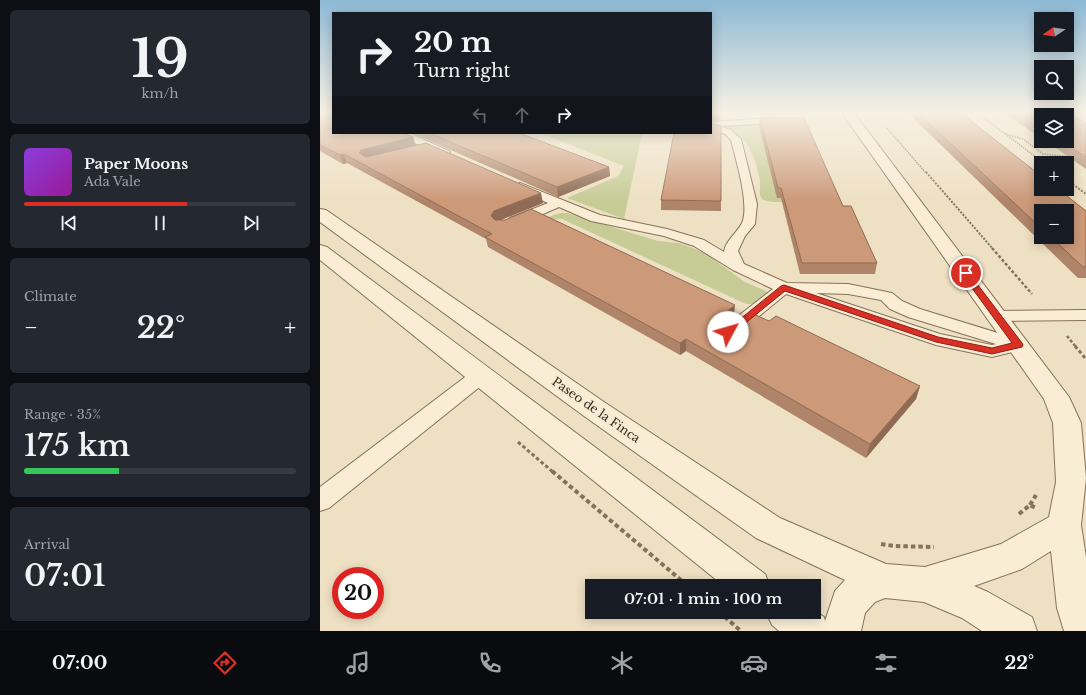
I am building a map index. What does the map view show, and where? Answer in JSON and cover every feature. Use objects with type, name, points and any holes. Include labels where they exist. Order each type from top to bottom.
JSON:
[{"type":"street","points":[[870,142],[1056,397],[1067,423],[1071,482],[1064,526],[1076,608],[1083,631]]},
{"type":"street","name":"Paseo de la Finca","points":[[320,214],[594,409],[768,528],[886,581]]},
{"type":"street","points":[[320,251],[743,579]]},
{"type":"street","points":[[925,585],[1010,558],[1064,526]]},
{"type":"street","points":[[842,631],[848,604],[863,588],[886,581],[925,585],[975,605],[1018,631]]},
{"type":"street","points":[[794,619],[810,631]]},
{"type":"lane","points":[[420,142],[458,159]]},
{"type":"lane","points":[[737,142],[751,204],[748,224],[739,235],[731,251],[738,267]]},
{"type":"lane","points":[[414,150],[430,147]]},
{"type":"lane","points":[[508,181],[596,218],[699,243],[738,267],[784,288],[936,340],[992,351],[1018,345]]},
{"type":"lane","points":[[502,226],[558,203]]},
{"type":"lane","points":[[728,332],[784,288],[848,289],[886,296],[896,305],[914,313],[1018,345]]},
{"type":"lane","points":[[997,316],[1086,315]]},
{"type":"lane","points":[[320,501],[480,376]]},
{"type":"path","points":[[899,142],[1050,315]]},
{"type":"path","points":[[1016,142],[1035,156]]},
{"type":"path","points":[[1028,142],[1043,154],[1063,157],[1078,157]]},
{"type":"path","points":[[1074,185],[1086,194]]},
{"type":"path","points":[[513,438],[680,579]]},
{"type":"path","points":[[1017,517],[1030,505],[1064,526]]},
{"type":"path","points":[[880,543],[894,546],[936,547]]},
{"type":"path","points":[[727,619],[742,631]]},
{"type":"green space","points":[[564,142],[640,142],[624,219],[567,198],[618,176],[624,166]]},
{"type":"green space","points":[[746,142],[768,142],[798,198],[791,201],[780,202],[769,202],[762,199],[760,195],[760,181],[757,168]]},
{"type":"green space","points":[[560,213],[567,213],[658,241],[678,243],[693,248],[706,254],[745,282],[768,292],[769,296],[758,304],[746,304],[562,219],[539,220]]},
{"type":"building","points":[[320,142],[391,142],[361,150],[359,153],[366,157],[426,143],[541,193],[494,211],[491,216],[495,220],[505,220],[531,209],[735,305],[718,319],[722,325],[735,325],[751,313],[769,321],[776,316],[920,386],[870,444],[686,339],[680,343],[485,237],[492,234],[344,154],[340,155],[320,145]]},
{"type":"building","points":[[451,142],[544,142],[609,167],[557,187]]},
{"type":"building","points":[[672,142],[721,142],[721,201],[661,200]]},
{"type":"building","points":[[766,142],[815,142],[843,206],[851,206],[877,263],[802,263],[781,188],[778,188]]},
{"type":"building","points":[[949,142],[998,142],[1034,170],[1034,196],[1067,196],[1086,211],[1086,267],[1083,267],[1058,244],[1074,244],[1074,204],[1034,204],[1034,221]]},
{"type":"building","points":[[1074,142],[1086,142],[1086,157],[1072,148],[1074,148]]},
{"type":"route","points":[[728,332],[784,288],[936,340],[992,351],[1018,345],[966,273]]}]
